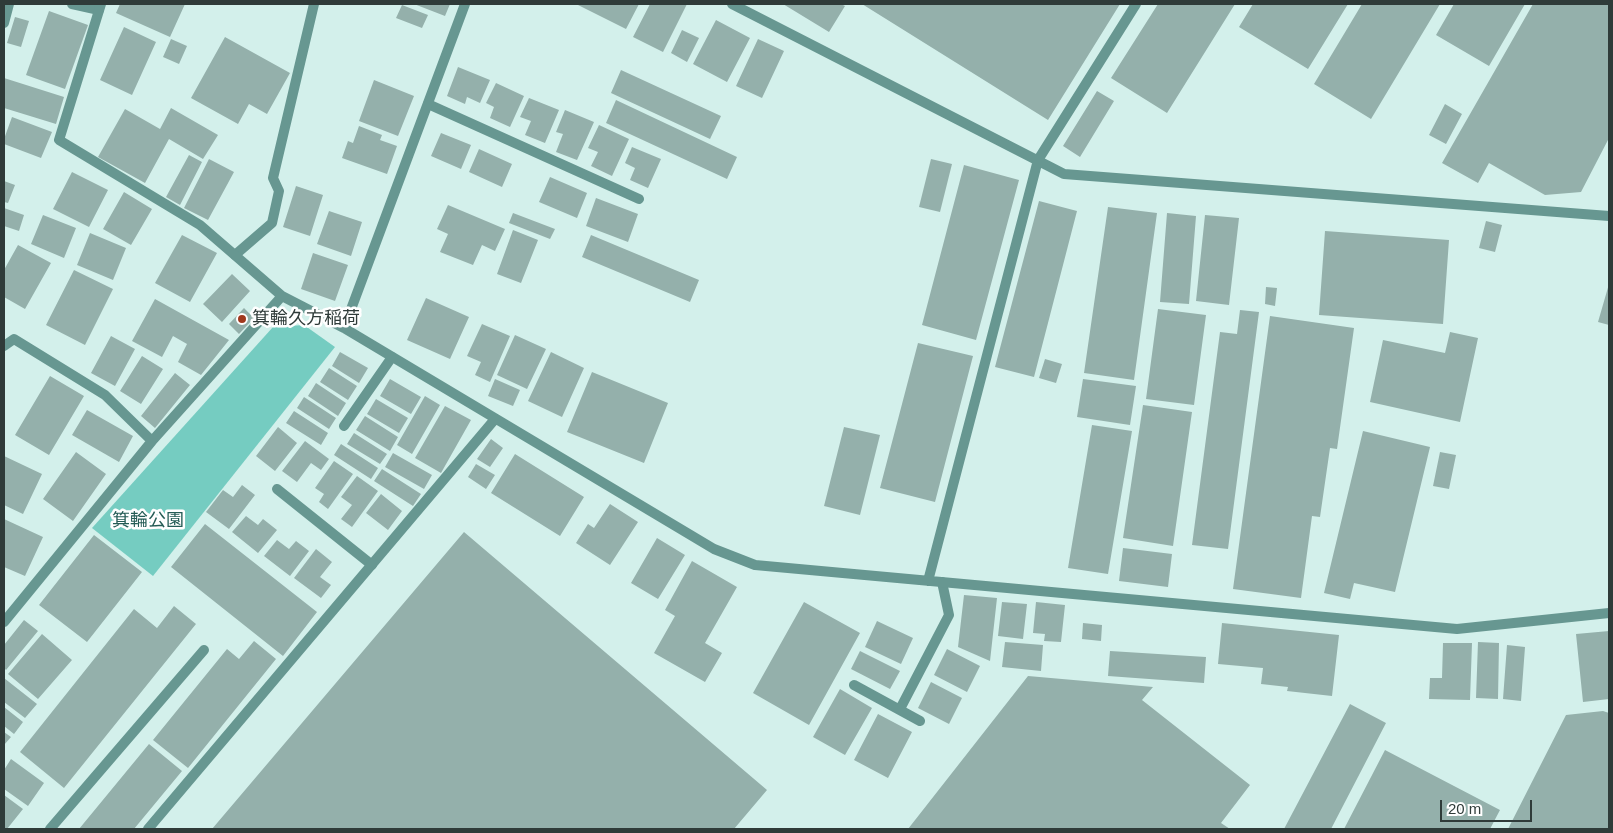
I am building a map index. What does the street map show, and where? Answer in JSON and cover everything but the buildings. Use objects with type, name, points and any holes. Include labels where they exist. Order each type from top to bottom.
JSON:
[{"type":"street","points":[[4,23],[9,4]]},
{"type":"street","points":[[72,4],[100,7],[59,140],[200,225],[282,296],[344,328],[714,549],[755,565],[1457,629],[1609,613]]},
{"type":"street","points":[[235,255],[272,223],[278,191],[273,178],[314,4]]},
{"type":"street","points":[[344,328],[465,4]]},
{"type":"street","points":[[732,4],[1064,174],[1609,216]]},
{"type":"street","points":[[928,581],[1038,160],[1136,4]]},
{"type":"street","points":[[428,104],[639,199]]},
{"type":"street","points":[[4,622],[152,441],[282,296]]},
{"type":"street","points":[[4,346],[14,339],[105,395],[152,441]]},
{"type":"street","points":[[344,426],[392,357]]},
{"type":"street","points":[[148,829],[495,418]]},
{"type":"street","points":[[277,489],[372,565]]},
{"type":"street","points":[[900,709],[949,615],[942,582]]},
{"type":"street","points":[[50,829],[204,650]]},
{"type":"street","points":[[854,685],[920,721]]},
{"type":"green space","name":"箕輪公園","points":[[304,325],[335,347],[153,576],[92,528],[273,327]]},
{"type":"place","name":"箕輪久方稲荷","points":[[242,319]]}]
